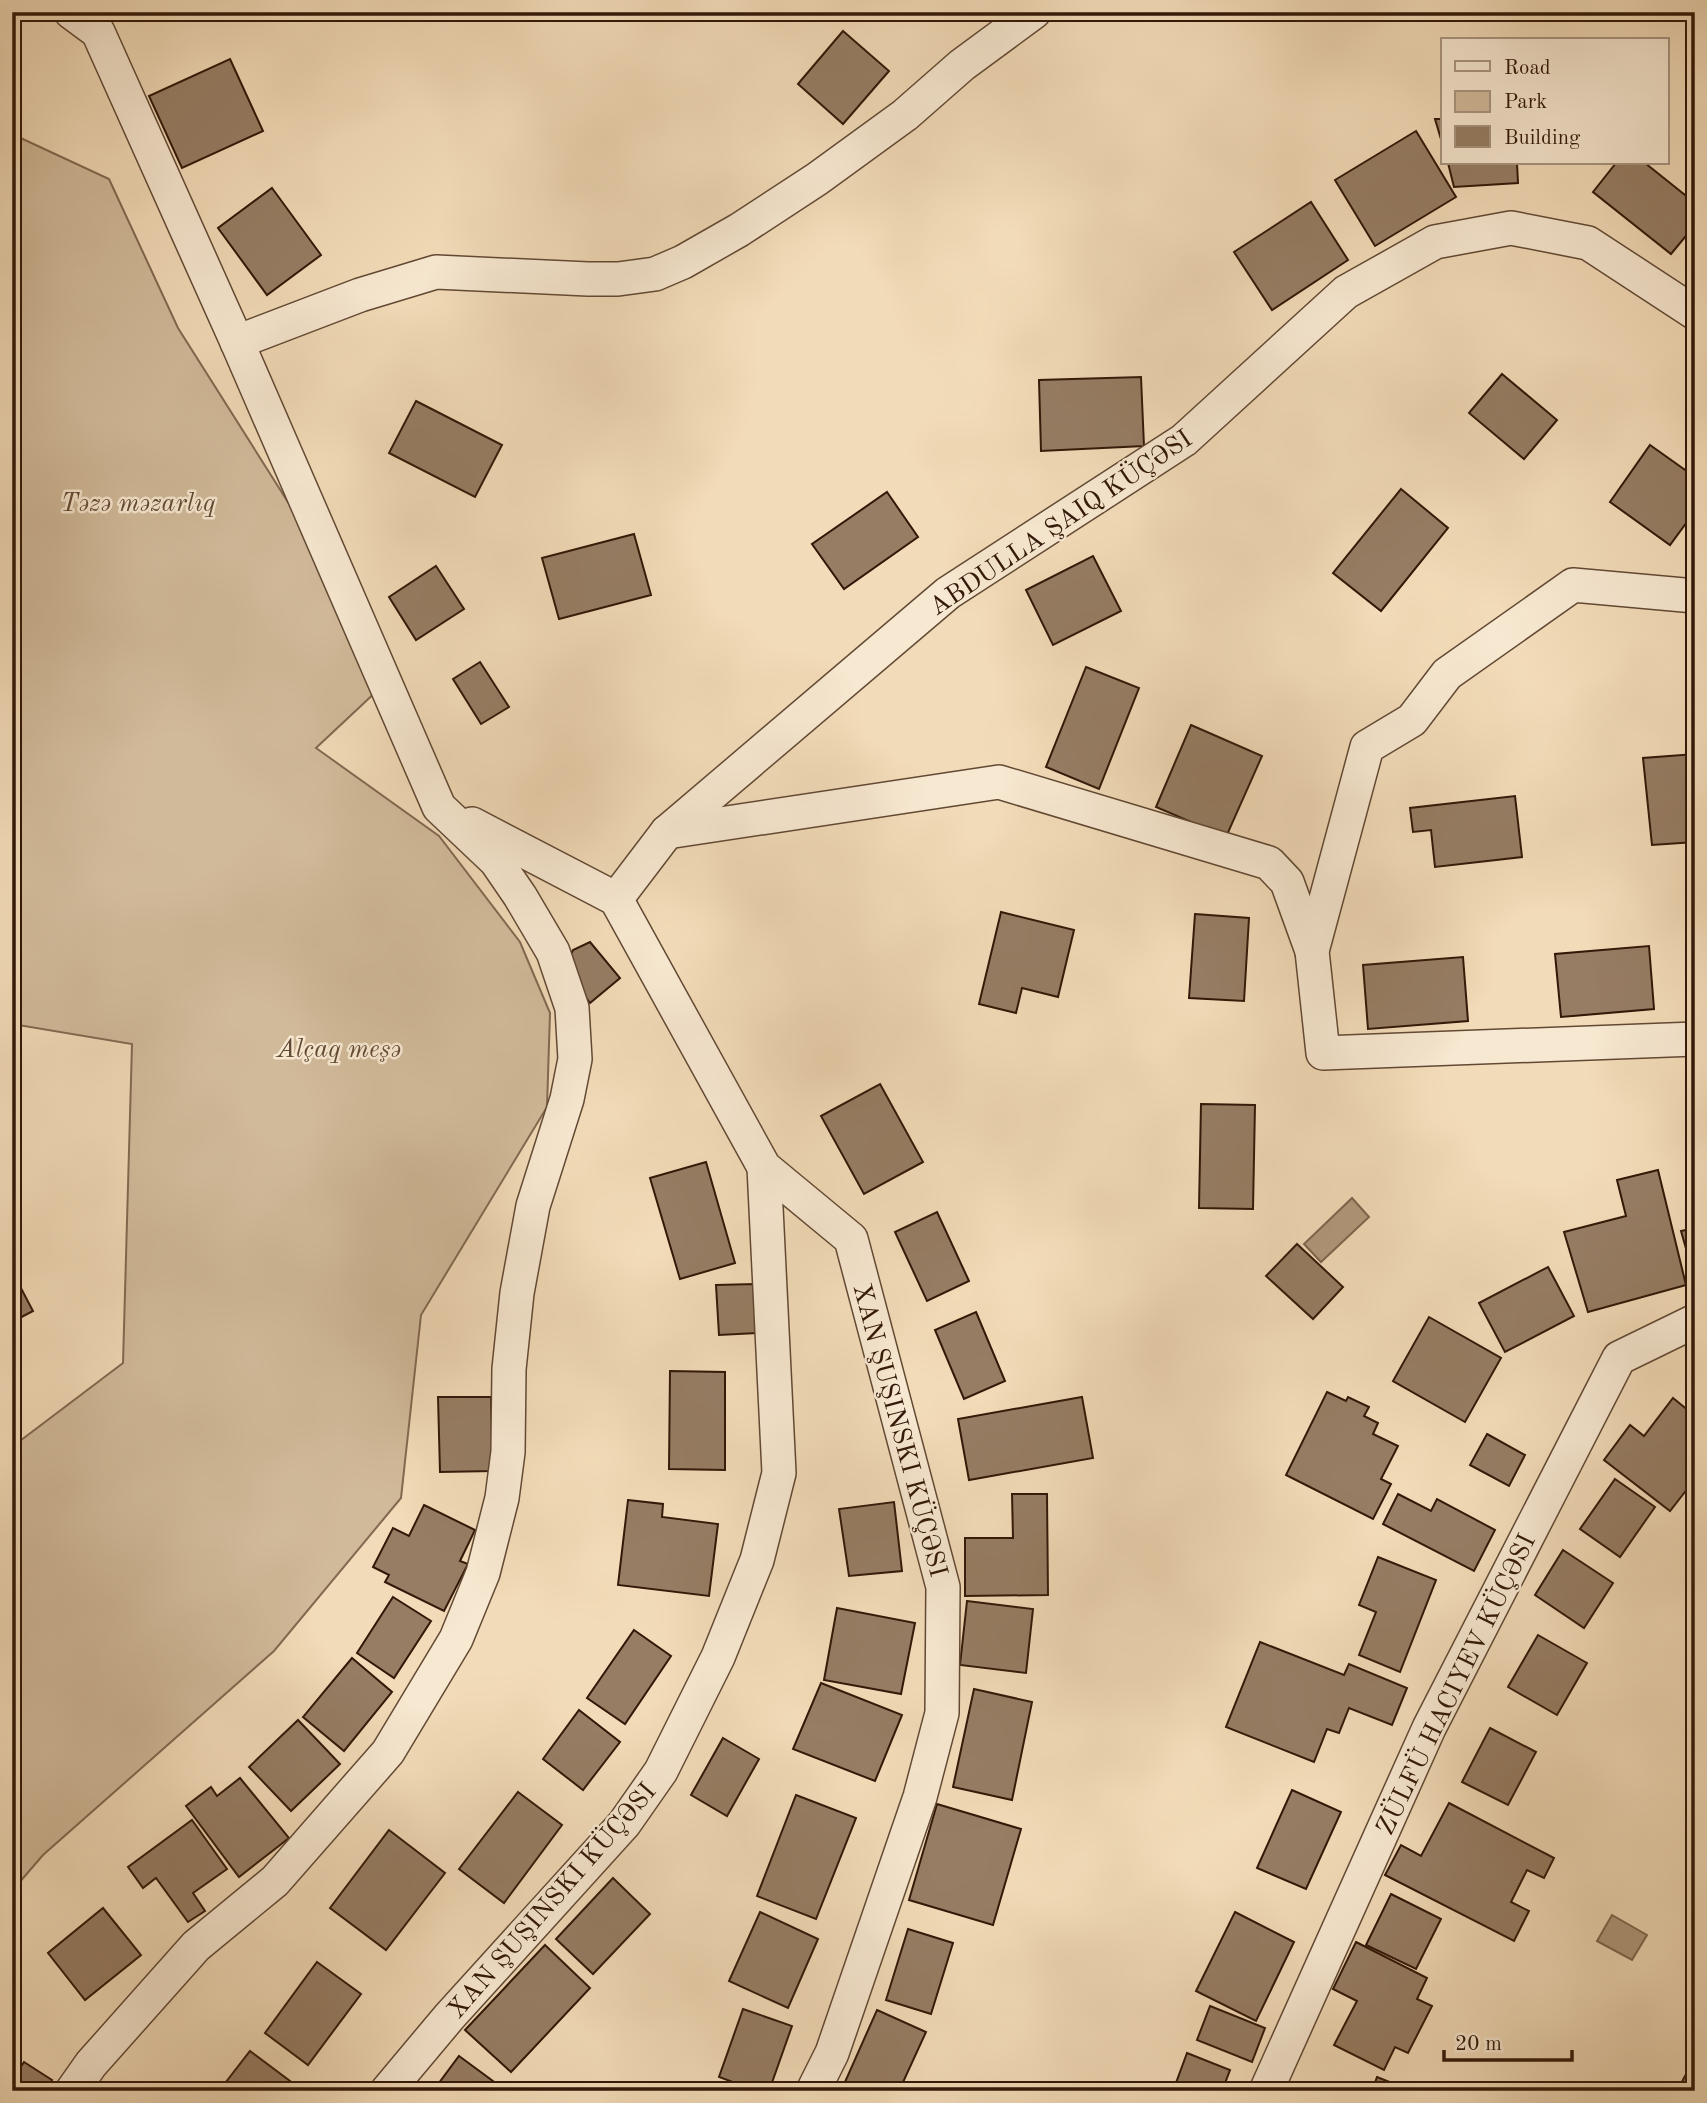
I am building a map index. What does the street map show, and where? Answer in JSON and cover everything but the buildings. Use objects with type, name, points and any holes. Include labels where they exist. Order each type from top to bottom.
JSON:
[{"type":"street","points":[[71,12],[99,22],[439,807],[496,861],[553,952],[572,1008],[575,1059],[567,1099],[531,1219],[517,1293],[509,1368],[508,1452],[502,1498],[482,1573],[456,1639],[388,1752],[275,1881],[196,1947],[91,2064],[72,2091]]},
{"type":"street","points":[[237,342],[360,295],[436,272],[598,279],[655,274],[683,262],[739,230],[817,179],[905,115],[962,65],[1034,12]]},
{"type":"street","name":"ABDULLA ŞAIQ KÜÇƏSI","points":[[616,899],[667,832],[948,593],[1184,440],[1346,292],[1435,243],[1511,228],[1588,243],[1695,313]]},
{"type":"street","points":[[1312,951],[1367,747],[1412,720],[1447,674],[1573,585],[1695,596]]},
{"type":"street","points":[[667,832],[999,782],[1269,863],[1287,882],[1312,951],[1323,1053],[1695,1039]]},
{"type":"street","points":[[439,807],[616,899]]},
{"type":"street","name":"XAN ŞUŞINSKI KÜÇƏSI","points":[[616,899],[764,1167],[850,1240],[943,1587],[942,1713],[920,1797],[872,1938],[832,2053],[813,2091]]},
{"type":"street","name":"XAN ŞUŞINSKI KÜÇƏSI","points":[[387,2091],[449,2017],[624,1824],[661,1771],[718,1657],[757,1560],[779,1473],[764,1167]]},
{"type":"street","points":[[1266,2091],[1429,1728],[1619,1358],[1695,1321]]},
{"type":"green space","name":"Alçaq meşə","points":[[12,134],[109,179],[178,328],[396,673],[316,748],[439,836],[520,942],[550,1013],[547,1107],[421,1315],[401,1498],[274,1651],[43,1855],[12,1891],[12,1447],[123,1363],[132,1044],[12,1024]]},
{"type":"shaded area","points":[[1352,1198],[1369,1217],[1321,1262],[1304,1244]]},
{"type":"shaded area","points":[[1612,1915],[1647,1935],[1632,1960],[1597,1941]]},
{"type":"park label","name":"Təzə məzarlıq","points":[[138,502]]}]
